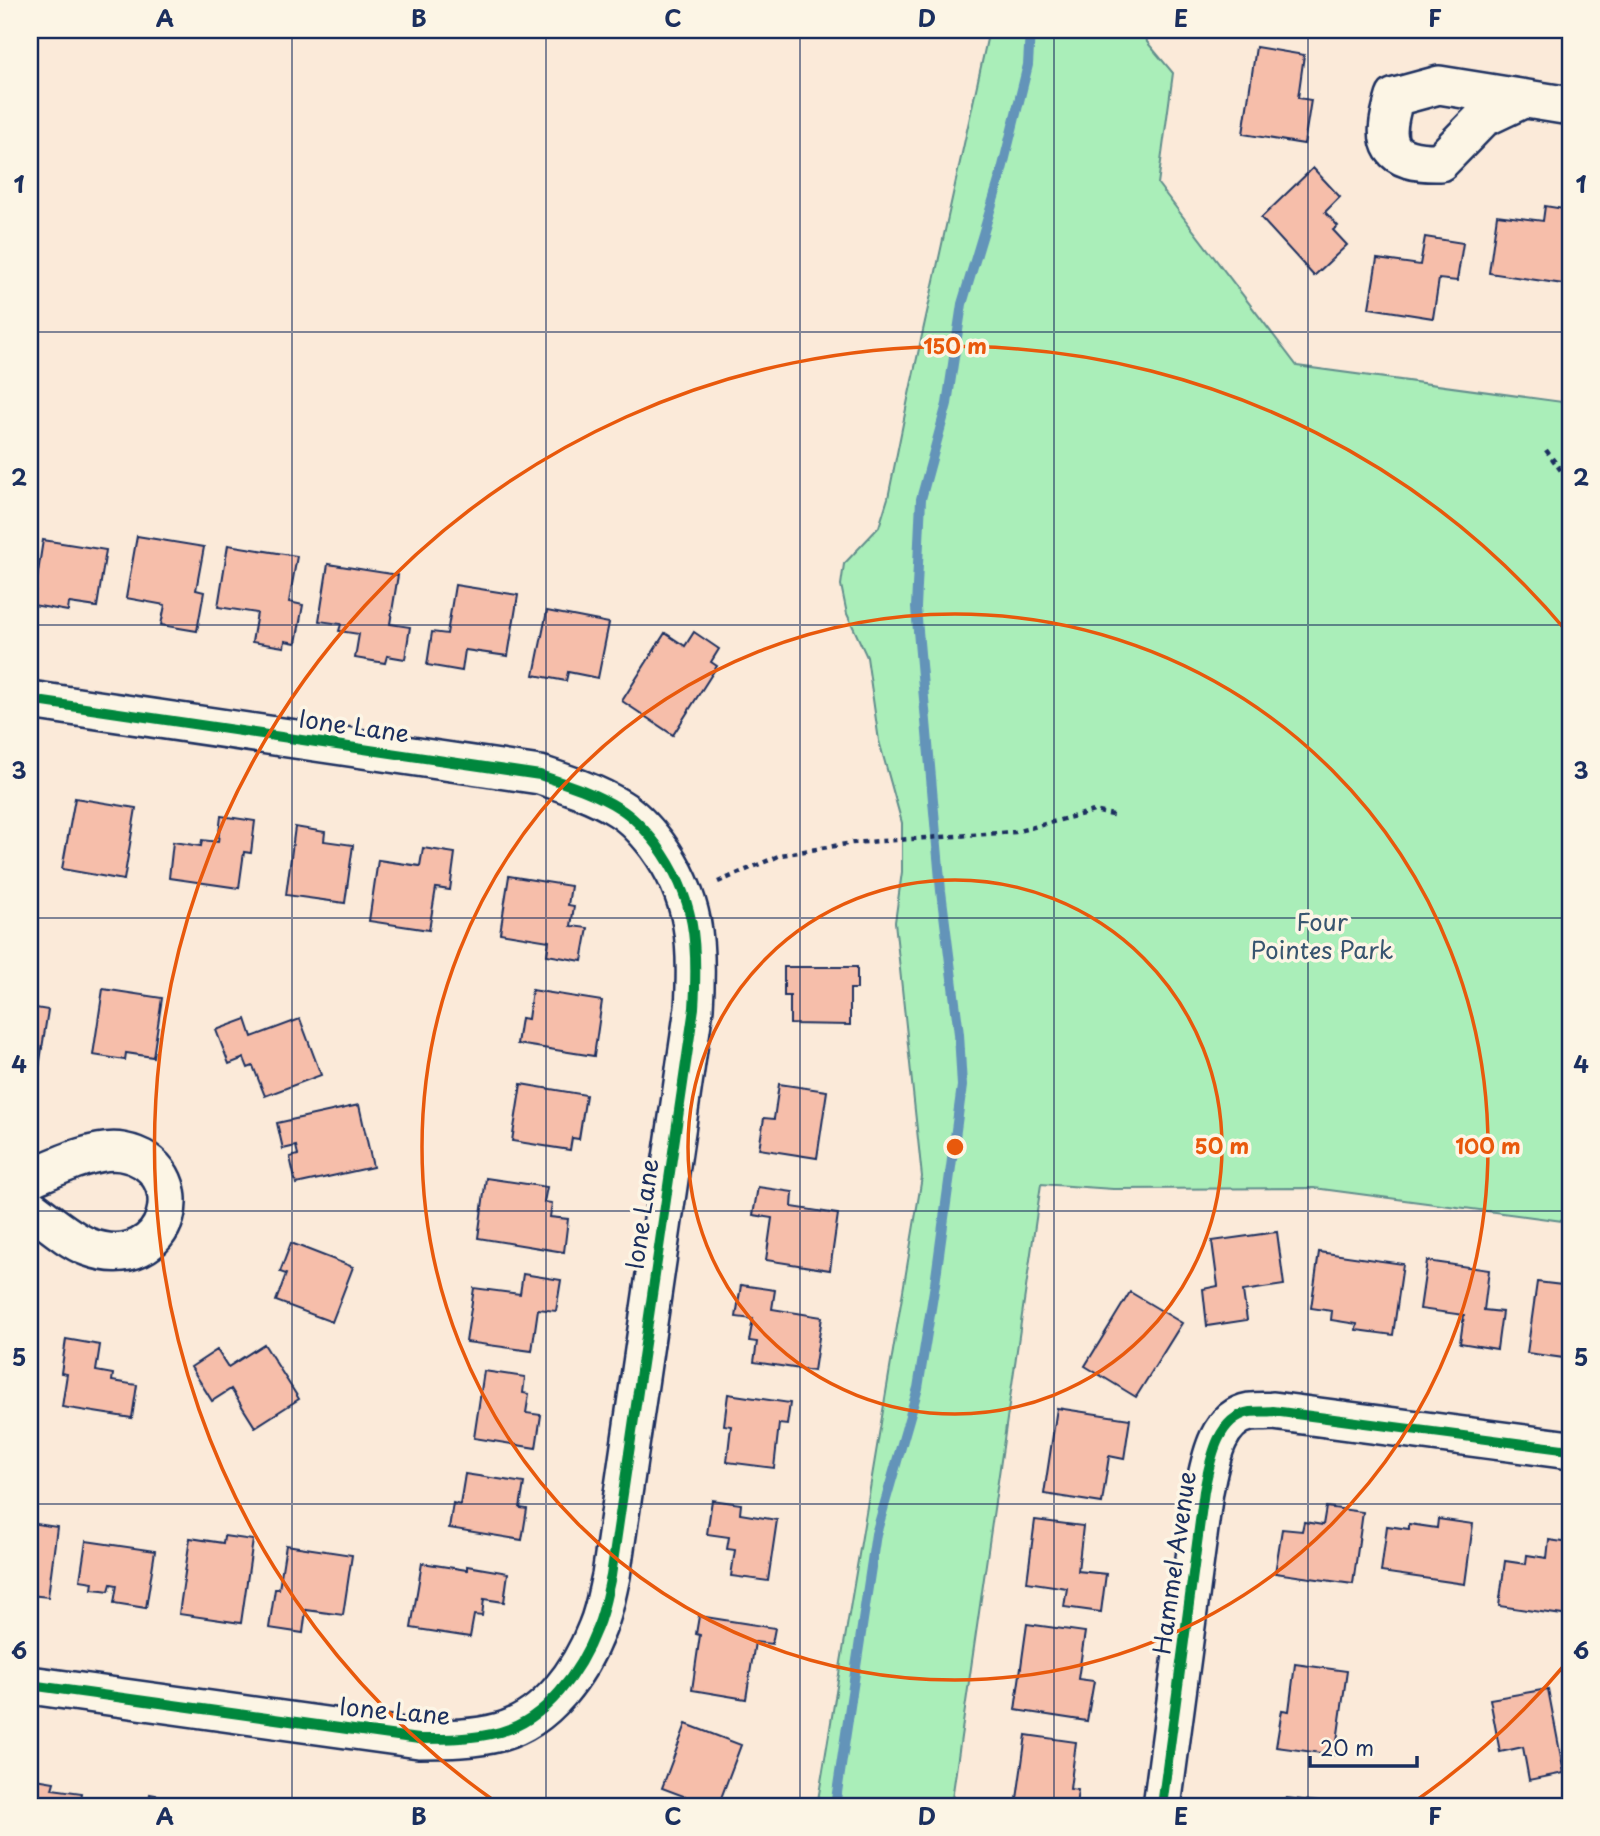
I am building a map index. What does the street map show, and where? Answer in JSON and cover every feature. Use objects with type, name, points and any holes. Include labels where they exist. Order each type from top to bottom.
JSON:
[{"type":"street","points":[[1523,99],[1570,106]]},
{"type":"street","name":"Ione Lane","points":[[30,700],[540,775],[582,789],[620,808],[649,834],[673,867],[685,894],[694,929],[697,965],[694,1007],[611,1576],[598,1628],[577,1669],[543,1710],[503,1731],[464,1739],[419,1740],[30,1685]]},
{"type":"street","points":[[30,1178],[86,1156],[122,1151],[143,1159],[151,1166],[158,1173],[168,1195],[167,1214],[160,1229],[146,1245],[125,1253],[107,1252],[85,1246],[30,1208]]},
{"type":"street","name":"Hammel Avenue","points":[[1162,1806],[1204,1491],[1213,1453],[1222,1433],[1233,1420],[1248,1412],[1273,1411],[1570,1450]]},
{"type":"path","points":[[1546,450],[1570,483]]},
{"type":"path","points":[[708,886],[781,855],[852,843],[1015,832],[1094,811],[1113,815]]},
{"type":"green space","name":"Four Pointes Park","points":[[989,30],[1145,30],[1147,42],[1173,73],[1158,184],[1297,366],[1570,403],[1570,1222],[1314,1188],[1113,1189],[1041,1184],[951,1806],[817,1806],[922,1177],[895,922],[902,872],[902,823],[879,741],[867,657],[847,614],[841,585],[844,564],[879,527],[888,498]]},
{"type":"building","points":[[1256,47],[1304,55],[1298,98],[1311,100],[1304,144],[1243,134]]},
{"type":"building","points":[[1313,168],[1340,197],[1325,212],[1338,226],[1333,230],[1347,245],[1314,276],[1261,218]]},
{"type":"building","points":[[1545,206],[1570,210],[1570,285],[1489,273],[1497,215],[1543,221]]},
{"type":"building","points":[[1425,237],[1463,243],[1457,281],[1439,279],[1433,318],[1369,308],[1377,259],[1420,265]]},
{"type":"building","points":[[137,536],[204,547],[196,590],[204,592],[197,631],[161,625],[165,605],[126,598]]},
{"type":"building","points":[[43,540],[106,550],[97,607],[69,603],[68,611],[33,605]]},
{"type":"building","points":[[228,545],[297,556],[289,602],[303,605],[296,643],[285,641],[284,647],[252,642],[257,613],[218,607]]},
{"type":"building","points":[[328,564],[398,575],[390,624],[410,627],[405,659],[387,656],[385,663],[355,658],[359,634],[339,631],[341,624],[319,621]]},
{"type":"building","points":[[455,585],[518,595],[508,656],[465,650],[462,671],[427,665],[432,632],[447,634]]},
{"type":"building","points":[[547,611],[609,623],[598,678],[568,672],[566,681],[534,675]]},
{"type":"building","points":[[694,632],[719,649],[711,662],[717,666],[673,735],[622,701],[665,633],[685,646]]},
{"type":"building","points":[[75,798],[136,808],[124,880],[62,869]]},
{"type":"building","points":[[221,816],[255,821],[251,853],[244,852],[239,888],[169,878],[173,842],[201,846],[202,840],[218,842]]},
{"type":"building","points":[[295,827],[325,832],[324,841],[353,845],[345,903],[286,895]]},
{"type":"building","points":[[423,848],[455,853],[450,890],[436,888],[429,930],[369,921],[378,860],[420,866]]},
{"type":"building","points":[[509,876],[571,886],[568,905],[574,906],[571,926],[588,928],[582,961],[547,955],[549,941],[500,933]]},
{"type":"building","points":[[784,967],[857,967],[857,989],[850,989],[850,1025],[790,1024],[790,996],[784,996]]},
{"type":"building","points":[[103,989],[162,998],[153,1057],[126,1053],[125,1060],[93,1055]]},
{"type":"building","points":[[532,990],[602,1001],[594,1056],[517,1044],[521,1018],[528,1019]]},
{"type":"building","points":[[30,1007],[48,1010],[38,1074],[30,1073]]},
{"type":"building","points":[[246,1019],[252,1037],[300,1019],[321,1075],[265,1096],[253,1066],[248,1068],[244,1058],[229,1064],[216,1030]]},
{"type":"building","points":[[521,1084],[586,1095],[579,1139],[572,1138],[570,1150],[512,1141]]},
{"type":"building","points":[[779,1084],[827,1091],[817,1158],[759,1149],[764,1118],[774,1119]]},
{"type":"building","points":[[359,1105],[373,1167],[296,1184],[290,1157],[298,1155],[296,1146],[283,1149],[277,1123]]},
{"type":"building","points":[[486,1178],[547,1187],[544,1202],[552,1203],[550,1217],[568,1219],[564,1252],[478,1238]]},
{"type":"building","points":[[758,1187],[793,1192],[792,1207],[838,1214],[830,1270],[766,1260],[772,1218],[753,1215]]},
{"type":"building","points":[[1277,1232],[1284,1285],[1243,1291],[1247,1320],[1207,1326],[1203,1289],[1218,1286],[1212,1241]]},
{"type":"building","points":[[291,1243],[353,1267],[332,1322],[276,1301],[286,1274],[280,1272]]},
{"type":"building","points":[[1319,1252],[1403,1264],[1393,1335],[1356,1330],[1357,1324],[1331,1320],[1332,1311],[1311,1308]]},
{"type":"building","points":[[1427,1261],[1489,1270],[1484,1310],[1502,1312],[1497,1349],[1460,1343],[1464,1315],[1420,1309]]},
{"type":"building","points":[[523,1274],[561,1280],[556,1311],[538,1309],[532,1351],[466,1342],[474,1288],[520,1294]]},
{"type":"building","points":[[1537,1282],[1570,1286],[1570,1341],[1566,1340],[1564,1358],[1527,1353]]},
{"type":"building","points":[[741,1285],[775,1290],[772,1309],[822,1317],[814,1371],[754,1362],[757,1342],[749,1341],[753,1319],[736,1317]]},
{"type":"building","points":[[1130,1292],[1182,1323],[1136,1397],[1085,1366]]},
{"type":"building","points":[[66,1339],[100,1345],[96,1371],[113,1374],[112,1381],[137,1385],[132,1418],[62,1407],[67,1374],[61,1373]]},
{"type":"building","points":[[264,1344],[299,1399],[255,1427],[231,1389],[212,1401],[191,1367],[217,1350],[228,1367]]},
{"type":"building","points":[[484,1371],[525,1377],[523,1393],[529,1394],[526,1413],[541,1415],[536,1448],[474,1438]]},
{"type":"building","points":[[728,1394],[790,1403],[787,1425],[779,1424],[774,1468],[727,1462],[731,1426],[724,1425]]},
{"type":"building","points":[[1057,1408],[1130,1419],[1124,1459],[1109,1456],[1102,1503],[1044,1494]]},
{"type":"building","points":[[465,1474],[524,1483],[520,1508],[527,1509],[522,1540],[449,1528],[453,1503],[460,1505]]},
{"type":"building","points":[[712,1500],[741,1504],[740,1514],[777,1520],[768,1581],[731,1576],[735,1550],[727,1549],[729,1537],[707,1534]]},
{"type":"building","points":[[1326,1507],[1363,1512],[1353,1584],[1275,1573],[1282,1529],[1302,1531],[1304,1522],[1323,1525]]},
{"type":"building","points":[[1438,1519],[1473,1524],[1465,1584],[1381,1572],[1387,1526],[1409,1529],[1409,1524],[1437,1528]]},
{"type":"building","points":[[1035,1520],[1083,1526],[1078,1571],[1106,1574],[1101,1612],[1064,1607],[1067,1588],[1027,1582]]},
{"type":"building","points":[[30,1523],[57,1527],[48,1597],[30,1595]]},
{"type":"building","points":[[224,1536],[253,1540],[241,1623],[179,1614],[190,1538],[223,1543]]},
{"type":"building","points":[[1549,1540],[1570,1543],[1570,1616],[1499,1606],[1505,1561],[1526,1564],[1527,1555],[1547,1558]]},
{"type":"building","points":[[86,1541],[155,1551],[146,1608],[114,1603],[117,1585],[111,1584],[109,1591],[92,1589],[93,1582],[80,1580]]},
{"type":"building","points":[[286,1545],[352,1555],[343,1615],[306,1610],[303,1633],[269,1628]]},
{"type":"building","points":[[422,1563],[467,1570],[467,1566],[508,1573],[504,1602],[484,1599],[482,1616],[474,1615],[470,1637],[411,1628]]},
{"type":"building","points":[[699,1616],[775,1628],[772,1644],[755,1642],[746,1699],[692,1690],[700,1635],[696,1634]]},
{"type":"building","points":[[1027,1624],[1085,1632],[1078,1679],[1094,1681],[1087,1721],[1015,1710]]},
{"type":"building","points":[[1295,1664],[1347,1671],[1335,1755],[1276,1747],[1282,1710],[1289,1711]]},
{"type":"building","points":[[1548,1689],[1564,1773],[1529,1780],[1523,1747],[1500,1752],[1490,1699]]},
{"type":"building","points":[[686,1724],[741,1745],[718,1806],[710,1806],[662,1788]]},
{"type":"building","points":[[1026,1735],[1076,1742],[1070,1789],[1078,1790],[1076,1806],[1016,1806]]},
{"type":"building","points":[[30,1778],[54,1782],[52,1789],[82,1793],[80,1806],[30,1806]]},
{"type":"building","points":[[150,1794],[187,1801],[186,1806],[148,1806]]},
{"type":"building","points":[[1286,1798],[1334,1804],[1334,1806],[1285,1806]]},
{"type":"waterway","points":[[835,1806],[876,1534],[918,1388],[962,1086],[959,1034],[941,891],[916,608],[921,499],[947,404],[962,304],[1001,174],[1028,65],[1030,30]]},
{"type":"cycle path","points":[[30,700],[540,775],[581,789],[630,816],[653,840],[670,865],[687,903],[692,923],[695,963],[694,1008],[611,1576],[602,1616],[590,1645],[560,1692],[533,1716],[500,1732],[450,1739],[419,1739],[30,1685]]},
{"type":"cycle path","points":[[1162,1806],[1204,1491],[1212,1455],[1229,1423],[1250,1412],[1273,1411],[1570,1450]]}]
